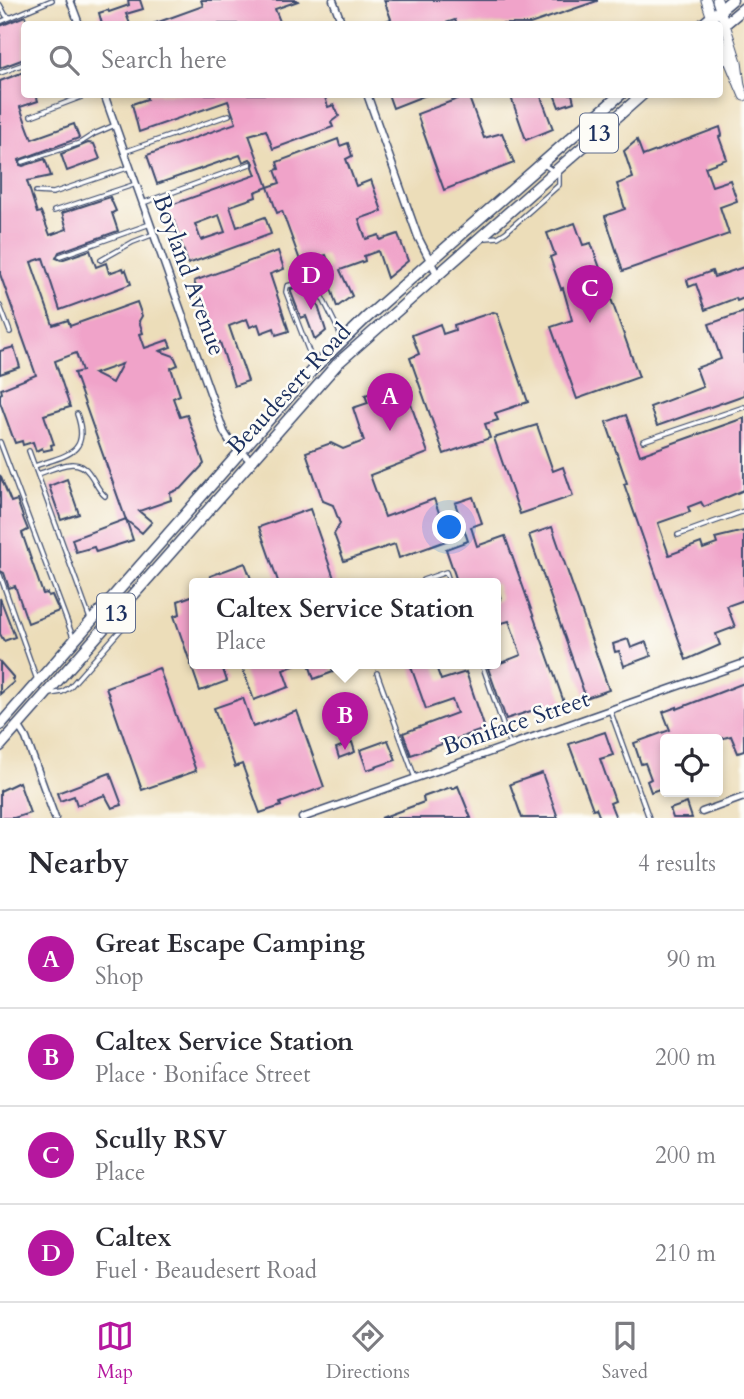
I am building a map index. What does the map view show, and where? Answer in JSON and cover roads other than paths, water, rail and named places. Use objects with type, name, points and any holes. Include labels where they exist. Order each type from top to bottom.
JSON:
[{"type":"highway","points":[[716,18],[732,0]]},
{"type":"highway","points":[[716,18],[744,8]]},
{"type":"highway","name":"Beaudesert Road","points":[[0,725],[315,367],[343,339],[616,98]]},
{"type":"highway","name":"Beaudesert Road","points":[[0,746],[338,363],[638,98]]},
{"type":"main road","points":[[705,0],[716,18]]},
{"type":"main road","points":[[723,33],[737,62],[740,86]]},
{"type":"main road","points":[[723,59],[744,96]]},
{"type":"street","points":[[70,0],[78,21]]},
{"type":"street","points":[[333,0],[341,21]]},
{"type":"street","name":"Boyland Avenue","points":[[105,98],[224,432],[250,460]]},
{"type":"street","points":[[368,98],[418,237],[438,274]]},
{"type":"street","name":"Boniface Street","points":[[302,818],[744,663]]},
{"type":"street","points":[[18,725],[26,738],[55,818]]},
{"type":"street","points":[[702,812],[744,797]]},
{"type":"lane","points":[[0,22],[52,0]]},
{"type":"lane","points":[[0,5],[6,16],[12,18]]},
{"type":"lane","points":[[0,73],[21,65]]},
{"type":"lane","points":[[31,116],[78,98]]},
{"type":"lane","points":[[124,152],[229,115]]},
{"type":"lane","points":[[23,162],[80,143],[115,125]]},
{"type":"lane","points":[[143,203],[250,164]]},
{"type":"lane","points":[[542,164],[555,171]]},
{"type":"lane","points":[[36,192],[53,193],[130,167]]},
{"type":"lane","points":[[54,211],[136,184]]},
{"type":"lane","points":[[60,256],[150,224]]},
{"type":"lane","points":[[101,260],[154,234]]},
{"type":"lane","points":[[315,367],[286,292],[287,286],[313,279],[343,339]]},
{"type":"lane","points":[[0,306],[10,332]]},
{"type":"lane","points":[[643,442],[744,407]]},
{"type":"lane","points":[[35,466],[77,449],[82,430],[77,414]]},
{"type":"lane","points":[[0,442],[75,640]]},
{"type":"lane","points":[[29,451],[91,621]]},
{"type":"lane","points":[[38,474],[68,464],[77,464],[85,467],[97,490],[105,496]]},
{"type":"lane","points":[[678,535],[744,511]]},
{"type":"lane","points":[[429,578],[446,572],[448,578]]},
{"type":"lane","points":[[0,575],[38,682]]},
{"type":"lane","points":[[113,597],[122,606]]},
{"type":"lane","points":[[484,669],[510,745]]},
{"type":"lane","points":[[377,673],[415,778]]},
{"type":"lane","points":[[610,710],[649,818]]},
{"type":"place","name":"Caltex","points":[[311,310]]},
{"type":"place","name":"Scully RSV","points":[[590,323]]},
{"type":"place","name":"Great Escape Camping","points":[[390,431]]},
{"type":"place","name":"Caltex Service Station","points":[[345,750]]}]
